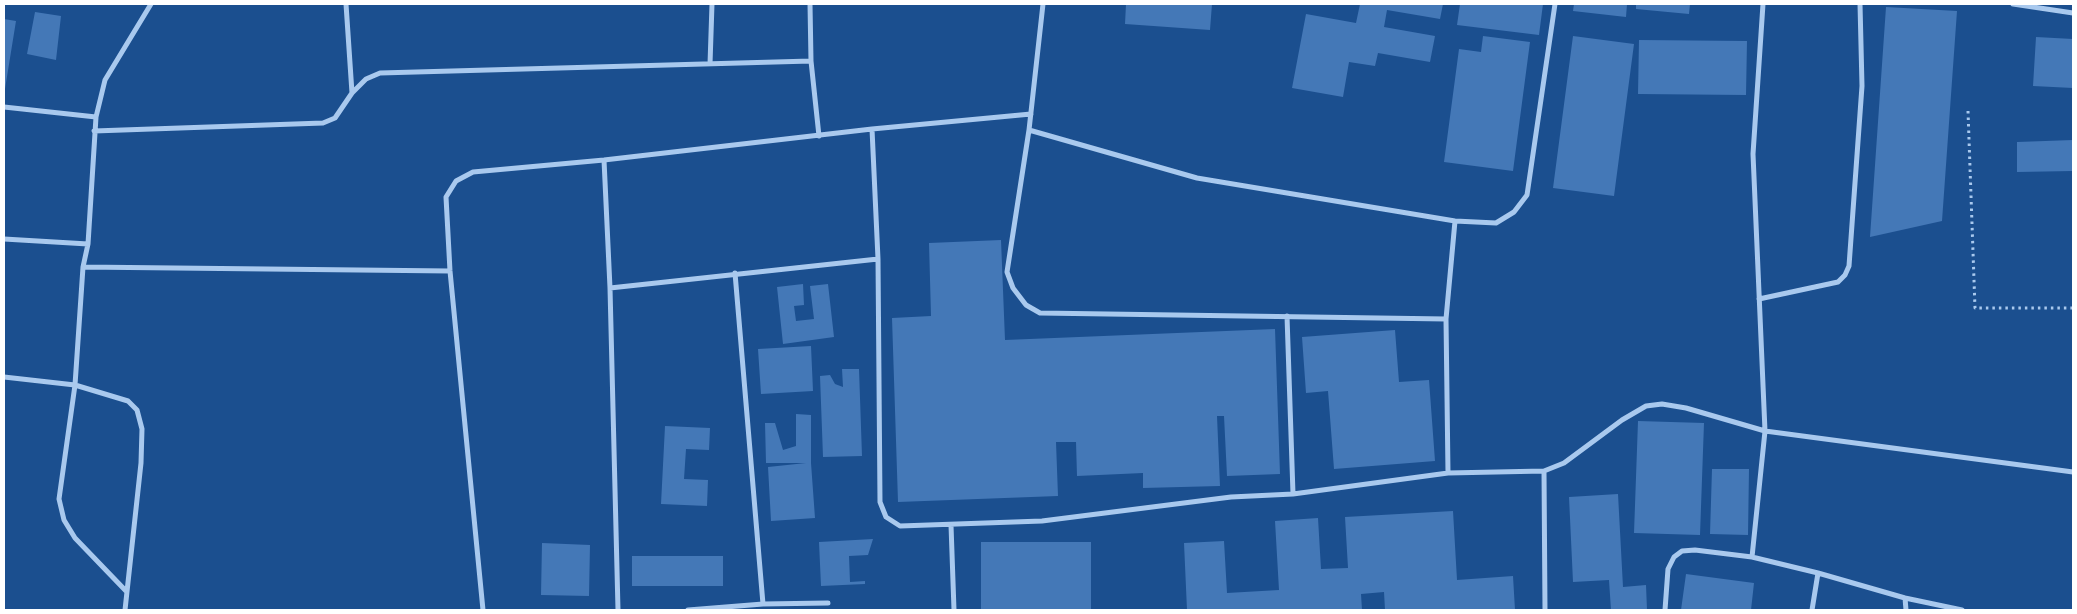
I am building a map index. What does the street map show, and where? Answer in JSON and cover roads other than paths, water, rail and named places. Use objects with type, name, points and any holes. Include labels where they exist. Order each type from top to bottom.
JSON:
[{"type":"street","points":[[126,591],[75,538],[64,520],[59,499],[75,385],[84,267],[88,244],[96,117],[105,80],[151,4]]},
{"type":"street","points":[[346,4],[352,93]]},
{"type":"street","points":[[710,64],[712,4]]},
{"type":"street","points":[[810,4],[811,61],[819,136]]},
{"type":"street","points":[[1043,4],[1029,130],[1007,272],[1013,288],[1026,305],[1040,313],[1446,319]]},
{"type":"street","points":[[1029,130],[1197,178],[1455,221],[1496,223],[1514,212],[1526,195],[1555,4]]},
{"type":"street","points":[[1752,557],[1765,431],[1753,154],[1763,4]]},
{"type":"street","points":[[1759,300],[1838,282],[1849,266],[1862,86],[1860,4]]},
{"type":"street","points":[[2013,4],[2073,13]]},
{"type":"street","points":[[94,132],[323,123],[335,118],[352,93],[366,79],[380,73],[811,61]]},
{"type":"street","points":[[4,107],[96,117]]},
{"type":"street","points":[[483,610],[450,271],[446,197],[456,181],[473,172],[604,160],[872,129],[1031,114]]},
{"type":"street","points":[[872,129],[878,259],[880,502],[886,518],[900,526],[1042,521],[1231,497],[1293,494],[1448,473],[1544,471],[1564,463],[1622,420],[1646,406],[1662,404],[1686,408],[1765,431],[2073,472]]},
{"type":"street","points":[[604,160],[610,288],[618,610]]},
{"type":"street","points":[[1448,473],[1446,319],[1455,221]]},
{"type":"street","points":[[4,239],[88,244]]},
{"type":"street","points":[[610,288],[878,259]]},
{"type":"street","points":[[84,267],[450,271]]},
{"type":"street","points":[[735,273],[762,604]]},
{"type":"street","points":[[1287,316],[1293,494]]},
{"type":"street","points":[[4,377],[75,385],[128,401],[137,410],[142,429],[141,463],[125,610]]},
{"type":"street","points":[[1544,471],[1545,610]]},
{"type":"street","points":[[951,524],[954,610]]},
{"type":"street","points":[[1666,610],[1668,568],[1674,557],[1682,551],[1695,550],[1752,557],[1818,573],[1905,598],[1962,610]]},
{"type":"street","points":[[1812,610],[1818,573]]},
{"type":"street","points":[[1905,598],[1906,610]]},
{"type":"street","points":[[688,610],[762,604],[828,603]]}]
